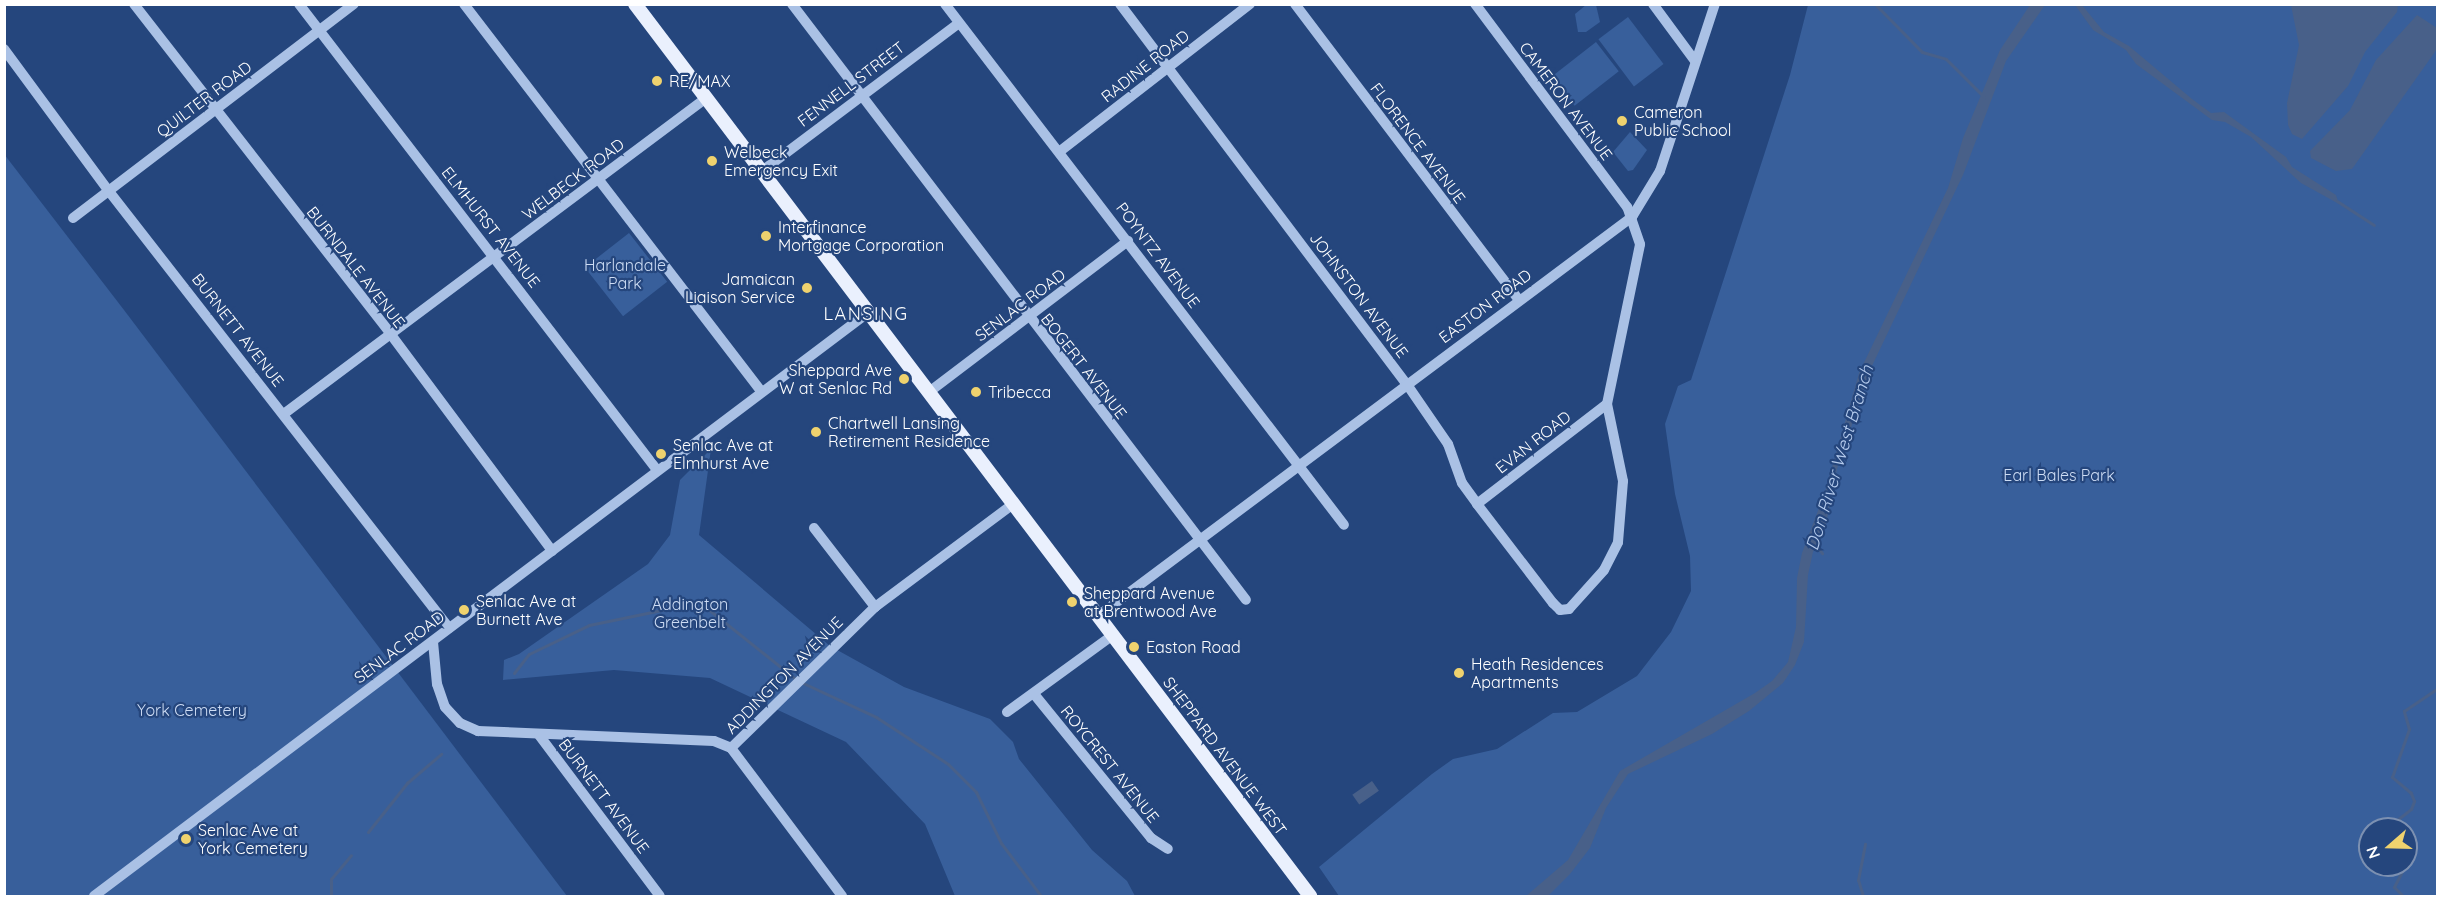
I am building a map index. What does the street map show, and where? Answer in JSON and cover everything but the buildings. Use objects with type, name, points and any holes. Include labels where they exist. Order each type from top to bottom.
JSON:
[{"type":"main road","name":"SHEPPARD AVENUE WEST","points":[[635,4],[762,171],[866,314],[929,392],[1310,897]]},
{"type":"street","name":"BURNDALE AVENUE","points":[[134,4],[213,111],[392,336],[552,551]]},
{"type":"street","name":"ELMHURST AVENUE","points":[[299,4],[657,470]]},
{"type":"street","name":"QUILTER ROAD","points":[[73,218],[354,4]]},
{"type":"street","points":[[464,4],[761,391]]},
{"type":"street","name":"BOGERT AVENUE","points":[[792,4],[1028,318],[1202,540],[1246,600]]},
{"type":"street","name":"POYNTZ AVENUE","points":[[945,4],[1344,525]]},
{"type":"street","name":"JOHNSTON AVENUE","points":[[1120,4],[1407,383],[1448,444],[1462,483],[1560,610],[1569,609],[1604,570],[1618,542],[1623,481],[1607,404]]},
{"type":"street","name":"RADINE ROAD","points":[[1059,152],[1250,4]]},
{"type":"street","name":"FLORENCE AVENUE","points":[[1295,4],[1518,299]]},
{"type":"street","name":"CAMERON AVENUE","points":[[1475,4],[1632,217]]},
{"type":"street","points":[[1653,4],[1695,61]]},
{"type":"street","points":[[1607,404],[1640,244],[1632,217],[1660,171],[1715,4]]},
{"type":"street","name":"FENNELL STREET","points":[[762,171],[860,95],[959,23]]},
{"type":"street","name":"BURNETT AVENUE","points":[[4,49],[108,190],[285,413],[449,628]]},
{"type":"street","name":"WELBECK ROAD","points":[[285,413],[392,336],[597,178],[706,98]]},
{"type":"street","name":"EASTON ROAD","points":[[1098,616],[1202,540],[1298,464],[1518,299],[1632,217]]},
{"type":"street","name":"SENLAC ROAD","points":[[929,392],[1128,241]]},
{"type":"street","name":"SENLAC ROAD","points":[[94,897],[761,391],[866,314]]},
{"type":"street","name":"EVAN ROAD","points":[[1477,504],[1607,404]]},
{"type":"street","name":"ADDINGTON AVENUE","points":[[539,735],[714,741],[731,748],[875,607],[1012,505]]},
{"type":"street","points":[[814,528],[875,607]]},
{"type":"street","points":[[1007,712],[1113,635]]},
{"type":"street","name":"BURNETT AVENUE","points":[[433,642],[445,707],[460,723],[478,731],[539,735],[660,897]]},
{"type":"street","name":"ROYCREST AVENUE","points":[[1034,694],[1151,838],[1168,849]]},
{"type":"street","points":[[731,748],[842,897]]},
{"type":"green space","points":[[1586,5],[1596,5],[1600,22],[1586,32],[1578,32],[1575,14]]},
{"type":"green space","name":"Earl Bales Park","points":[[1808,5],[2437,5],[2437,896],[1339,896],[1319,867],[1432,774],[1453,759],[1497,749],[1553,713],[1577,712],[1637,676],[1671,632],[1691,591],[1690,556],[1675,494],[1665,424],[1678,386],[1691,380],[1790,75]]},
{"type":"green space","points":[[1628,17],[1664,64],[1634,86],[1598,39]]},
{"type":"green space","points":[[1596,42],[1619,71],[1575,106],[1552,76]]},
{"type":"green space","points":[[1630,132],[1647,150],[1633,170],[1628,171],[1613,152]]},
{"type":"green space","name":"York Cemetery","points":[[4,154],[124,310],[567,896],[5,896]]},
{"type":"green space","name":"Harlandale Park","points":[[629,233],[667,282],[623,316],[585,267]]},
{"type":"green space","name":"Addington Greenbelt","points":[[711,449],[699,535],[830,646],[904,687],[990,719],[1013,742],[1019,759],[1092,850],[1127,881],[1135,896],[955,896],[925,824],[846,742],[710,678],[614,670],[503,680],[504,660],[519,654],[648,564],[670,535],[680,480]]},
{"type":"water","name":"Don River West Branch","points":[[2030,5],[2045,5],[2006,61],[1963,175],[1871,368],[1837,469],[1825,529],[1813,552],[1808,575],[1804,642],[1795,665],[1783,683],[1749,711],[1712,734],[1628,774],[1606,808],[1590,848],[1570,874],[1548,896],[1526,896],[1568,860],[1620,771],[1755,693],[1772,681],[1788,662],[1796,627],[1797,578],[1802,553],[1825,492],[1859,373],[1948,188],[1963,138],[2000,50]]},
{"type":"water","points":[[2075,5],[2082,5],[2104,32],[2129,46],[2211,113],[2224,112],[2286,157],[2292,167],[2336,195],[2339,204],[2301,183],[2251,137],[2225,122],[2212,120],[2136,64],[2126,50],[2093,30]]},
{"type":"water","points":[[2291,5],[2398,5],[2397,12],[2365,52],[2348,86],[2302,139],[2292,134],[2288,125],[2287,103],[2299,45]]},
{"type":"water","points":[[2417,15],[2437,28],[2437,49],[2352,169],[2336,171],[2311,158],[2310,151],[2350,110],[2376,60]]},
{"type":"water","points":[[1372,781],[1379,791],[1359,805],[1352,795]]},
{"type":"waterway","points":[[1875,4],[1922,52],[1946,59],[1984,97]]},
{"type":"waterway","points":[[2337,201],[2374,225]]},
{"type":"waterway","name":"Don River West Branch","points":[[1814,542],[1822,553]]},
{"type":"waterway","points":[[514,673],[529,654],[589,625],[676,607],[708,609],[797,680]]},
{"type":"waterway","points":[[803,683],[876,717],[948,764],[976,792],[1001,843],[1041,896]]},
{"type":"waterway","points":[[2401,817],[2411,809],[2414,801],[2411,793],[2392,777],[2409,729],[2404,711],[2438,688]]},
{"type":"waterway","points":[[368,832],[407,783],[441,754]]},
{"type":"waterway","points":[[1863,896],[1858,880],[1865,844]]},
{"type":"waterway","points":[[331,896],[331,879],[351,855]]},
{"type":"waterway","points":[[2399,877],[2394,887],[2403,896]]},
{"type":"place","name":"RE/MAX","points":[[657,81]]},
{"type":"place","name":"Cameron Public School","points":[[1622,121]]},
{"type":"place","name":"Welbeck Emergency Exit","points":[[712,161]]},
{"type":"place","name":"Interfinance Mortgage Corporation","points":[[766,236]]},
{"type":"place","name":"Jamaican Liaison Service","points":[[807,288]]},
{"type":"place","name":"Sheppard Ave W at Senlac Rd","points":[[904,379]]},
{"type":"place","name":"Tribecca","points":[[976,392]]},
{"type":"place","name":"Chartwell Lansing Retirement Residence","points":[[816,432]]},
{"type":"place","name":"Senlac Ave at Elmhurst Ave","points":[[661,454]]},
{"type":"place","name":"Sheppard Avenue at Brentwood Ave","points":[[1072,602]]},
{"type":"place","name":"Senlac Ave at Burnett Ave","points":[[464,610]]},
{"type":"place","name":"Easton Road","points":[[1134,647]]},
{"type":"place","name":"Heath Residences Apartments","points":[[1459,673]]},
{"type":"place","name":"Senlac Ave at York Cemetery","points":[[186,839]]},
{"type":"district","name":"LANSING","points":[[866,314]]}]
